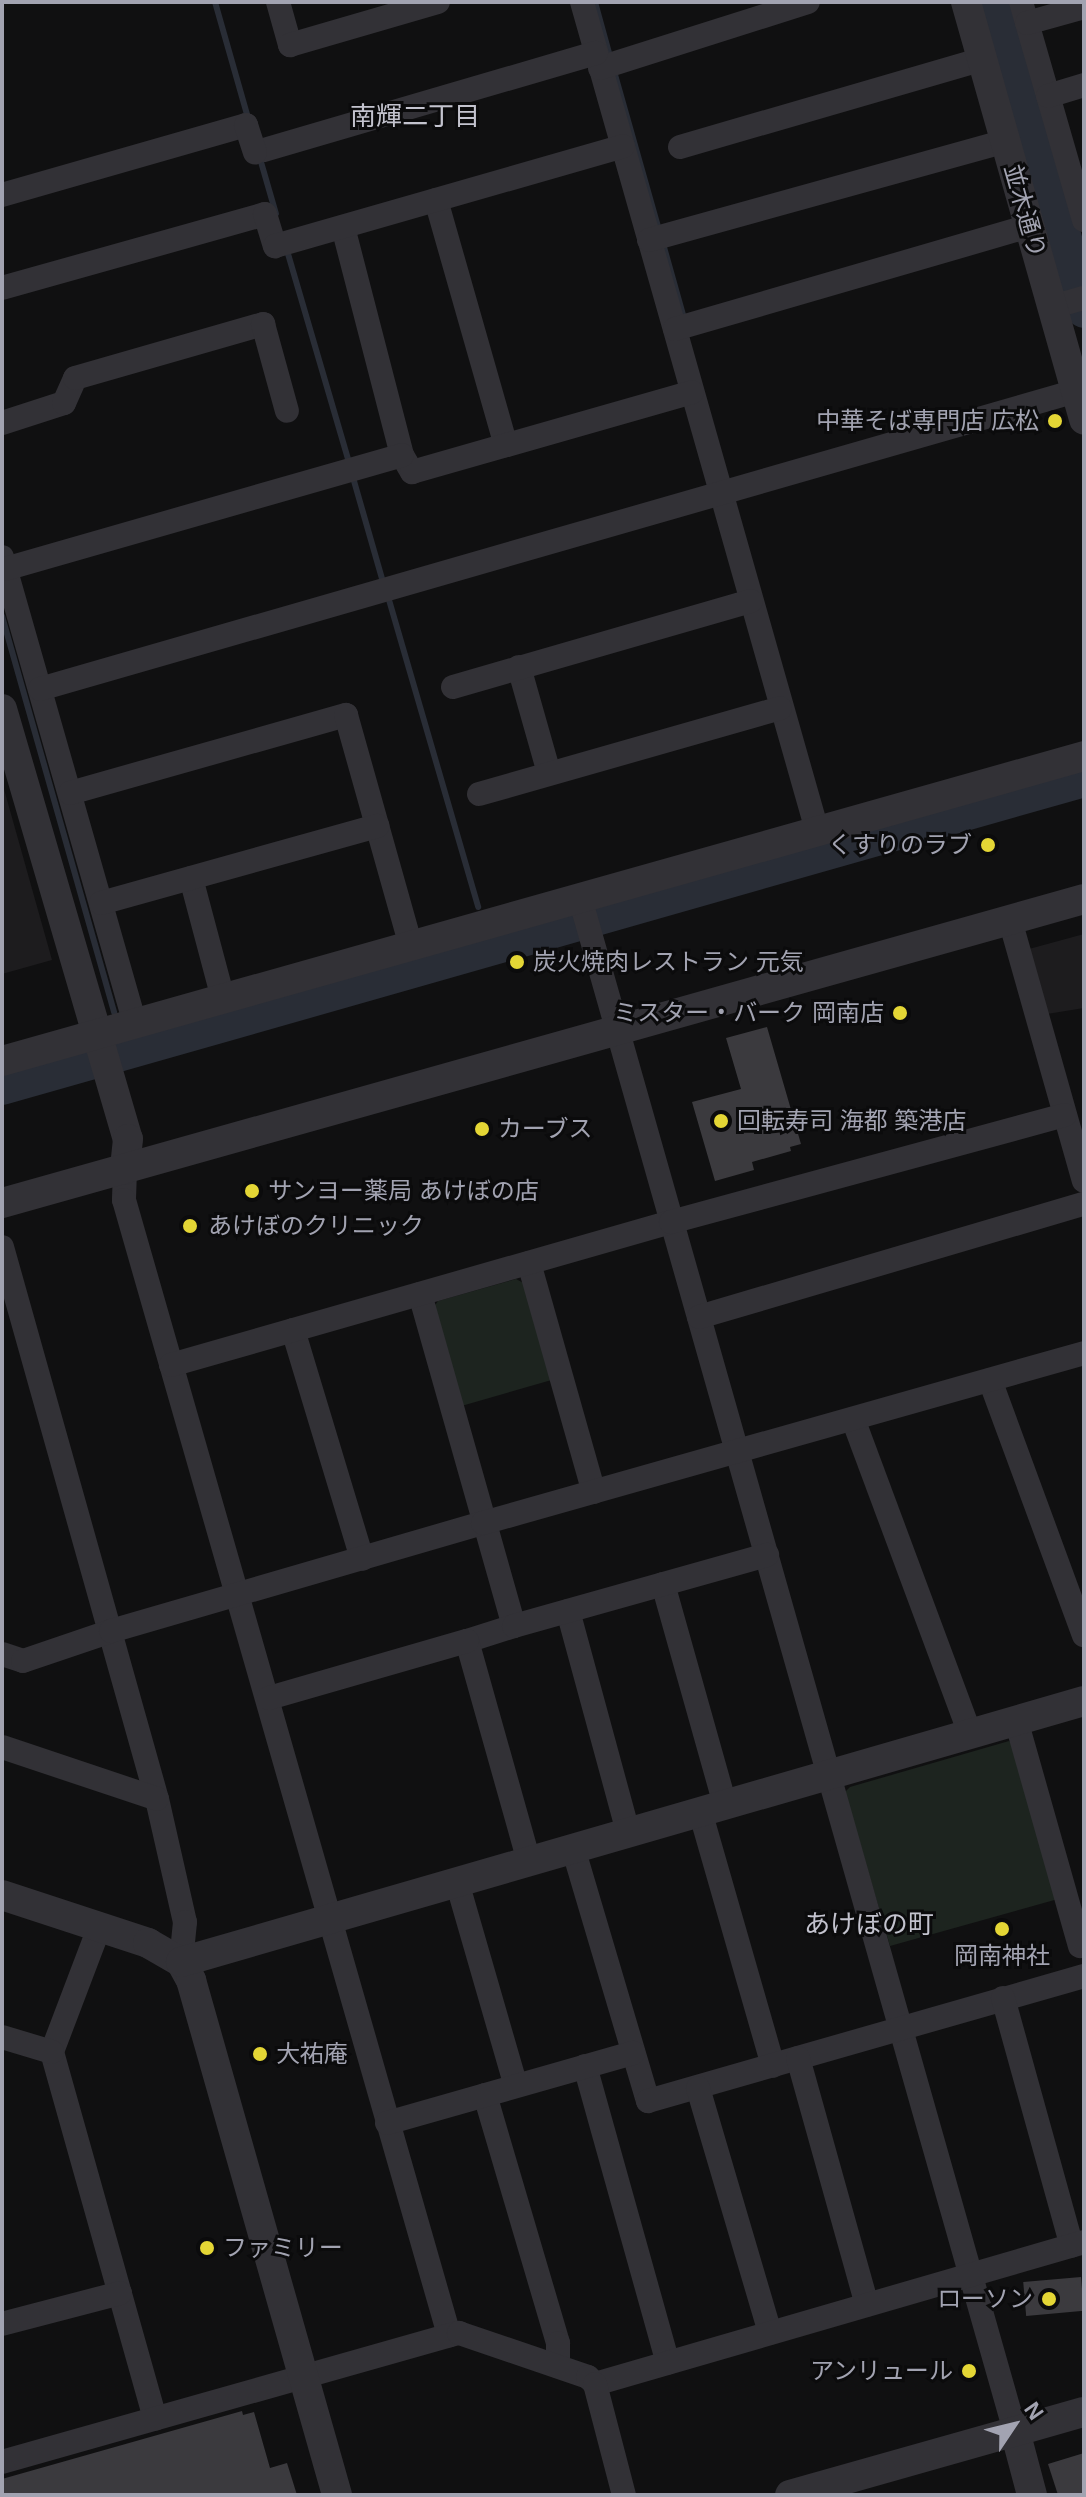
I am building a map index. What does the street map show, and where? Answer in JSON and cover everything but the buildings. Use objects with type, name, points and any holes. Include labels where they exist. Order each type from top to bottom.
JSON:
[{"type":"street","points":[[278,2],[290,45],[390,9],[438,2]]},
{"type":"street","points":[[582,2],[605,62],[623,146],[657,238],[683,326],[692,392],[730,490],[751,601],[817,830]]},
{"type":"street","points":[[2,195],[246,125],[259,151],[605,62],[808,2]]},
{"type":"street","name":"並木通り","points":[[966,2],[1029,226],[1068,302],[1080,406]]},
{"type":"street","points":[[1084,7],[1024,12],[1080,192],[1084,220]]},
{"type":"street","points":[[680,147],[982,59]]},
{"type":"street","points":[[1048,96],[1084,85]]},
{"type":"street","points":[[657,238],[1005,141]]},
{"type":"street","points":[[2,288],[265,214],[275,246],[623,146]]},
{"type":"street","points":[[436,200],[506,445]]},
{"type":"street","points":[[683,326],[1029,226]]},
{"type":"street","points":[[343,227],[402,455],[412,472],[692,392]]},
{"type":"street","points":[[2,423],[64,403],[75,378],[263,324],[287,411]]},
{"type":"street","points":[[40,689],[730,490],[1080,406]]},
{"type":"street","points":[[135,1023],[4,563],[402,455]]},
{"type":"street","points":[[453,687],[751,601]]},
{"type":"street","points":[[519,667],[549,773]]},
{"type":"street","points":[[479,794],[780,708]]},
{"type":"street","points":[[2,709],[128,1139],[124,1200],[449,2335]]},
{"type":"street","points":[[70,793],[346,715],[411,946]]},
{"type":"street","points":[[2,1061],[102,1048],[135,1023],[223,998],[411,946],[584,913],[817,830],[1084,756]]},
{"type":"street","points":[[101,903],[377,826]]},
{"type":"street","points":[[191,878],[223,998]]},
{"type":"street","points":[[2,1203],[1084,899]]},
{"type":"street","points":[[584,913],[972,2274],[1032,2495]]},
{"type":"street","points":[[1010,920],[1084,1181]]},
{"type":"street","points":[[171,1365],[671,1222],[1065,1115]]},
{"type":"street","points":[[699,1317],[1084,1204]]},
{"type":"street","points":[[2,1247],[157,1799],[185,1922],[181,1962]]},
{"type":"street","points":[[529,1263],[594,1492]]},
{"type":"street","points":[[420,1294],[514,1626]]},
{"type":"street","points":[[293,1330],[362,1559]]},
{"type":"street","points":[[2,1654],[23,1661],[111,1631],[483,1523],[1084,1353]]},
{"type":"street","points":[[990,1380],[1084,1635]]},
{"type":"street","points":[[853,1419],[970,1733]]},
{"type":"street","points":[[269,1698],[767,1555]]},
{"type":"street","points":[[663,1584],[773,2066]]},
{"type":"street","points":[[568,1611],[628,1832]]},
{"type":"street","points":[[467,1641],[529,1861]]},
{"type":"street","points":[[181,1962],[1084,1701]]},
{"type":"street","points":[[1016,1720],[1083,1951]]},
{"type":"street","points":[[2,1747],[157,1799]]},
{"type":"street","points":[[573,1848],[648,2101],[1084,1976]]},
{"type":"street","points":[[457,1882],[516,2086]]},
{"type":"street","points":[[2,1895],[148,1943],[181,1962],[191,1980],[337,2495]]},
{"type":"street","points":[[99,1928],[52,2052],[155,2419]]},
{"type":"street","points":[[595,2384],[1078,2244],[1003,1998]]},
{"type":"street","points":[[2,2037],[52,2052]]},
{"type":"street","points":[[387,2123],[633,2053]]},
{"type":"street","points":[[798,2058],[867,2305]]},
{"type":"street","points":[[585,2066],[668,2363]]},
{"type":"street","points":[[698,2088],[770,2333]]},
{"type":"street","points":[[485,2095],[558,2343],[558,2366]]},
{"type":"street","points":[[2,2324],[120,2293]]},
{"type":"street","points":[[2,2462],[459,2333],[588,2377],[595,2384],[624,2495]]},
{"type":"street","points":[[790,2495],[1084,2412]]},
{"type":"shaded area","points":[[2,782],[52,960],[2,974]]},
{"type":"shaded area","points":[[1084,934],[1084,1008],[1047,1014],[1029,949]]},
{"type":"shaded area","points":[[516,1279],[527,1285],[555,1379],[458,1407],[430,1312],[438,1301]]},
{"type":"shaded area","points":[[1009,1741],[1016,1747],[1058,1899],[890,1946],[845,1792],[850,1787]]},
{"type":"waterway","points":[[215,2],[248,118]]},
{"type":"waterway","points":[[595,2],[611,60]]},
{"type":"waterway","points":[[997,2],[1084,310]]},
{"type":"waterway","points":[[614,71],[659,230]]},
{"type":"waterway","points":[[259,155],[276,214]]},
{"type":"waterway","points":[[662,240],[685,322]]},
{"type":"waterway","points":[[286,247],[349,463]]},
{"type":"waterway","points":[[352,474],[383,582]]},
{"type":"waterway","points":[[387,593],[478,907]]},
{"type":"waterway","points":[[2,616],[114,1013]]},
{"type":"waterway","points":[[2,1087],[1084,779]]},
{"type":"waterway","points":[[831,839],[834,850]]},
{"type":"waterway","points":[[487,941],[490,949]]},
{"type":"waterway","points":[[124,1046],[125,1052]]},
{"type":"place","name":"中華そば専門店 広松","points":[[1055,421]]},
{"type":"place","name":"くすりのラブ","points":[[988,845]]},
{"type":"place","name":"炭火焼肉レストラン 元気","points":[[517,962]]},
{"type":"place","name":"ミスター・バーク 岡南店","points":[[900,1013]]},
{"type":"place","name":"回転寿司 海都 築港店","points":[[721,1121]]},
{"type":"place","name":"カーブス","points":[[482,1129]]},
{"type":"place","name":"サンヨー薬局 あけぼの店","points":[[252,1191]]},
{"type":"place","name":"あけぼのクリニック","points":[[190,1226]]},
{"type":"place","name":"岡南神社","points":[[1002,1929]]},
{"type":"place","name":"大祐庵","points":[[260,2054]]},
{"type":"place","name":"ファミリー","points":[[207,2248]]},
{"type":"place","name":"ローソン","points":[[1049,2299]]},
{"type":"place","name":"アンリュール","points":[[969,2371]]},
{"type":"district","name":"南輝二丁目","points":[[415,117]]},
{"type":"district","name":"あけぼの町","points":[[869,1925]]}]
